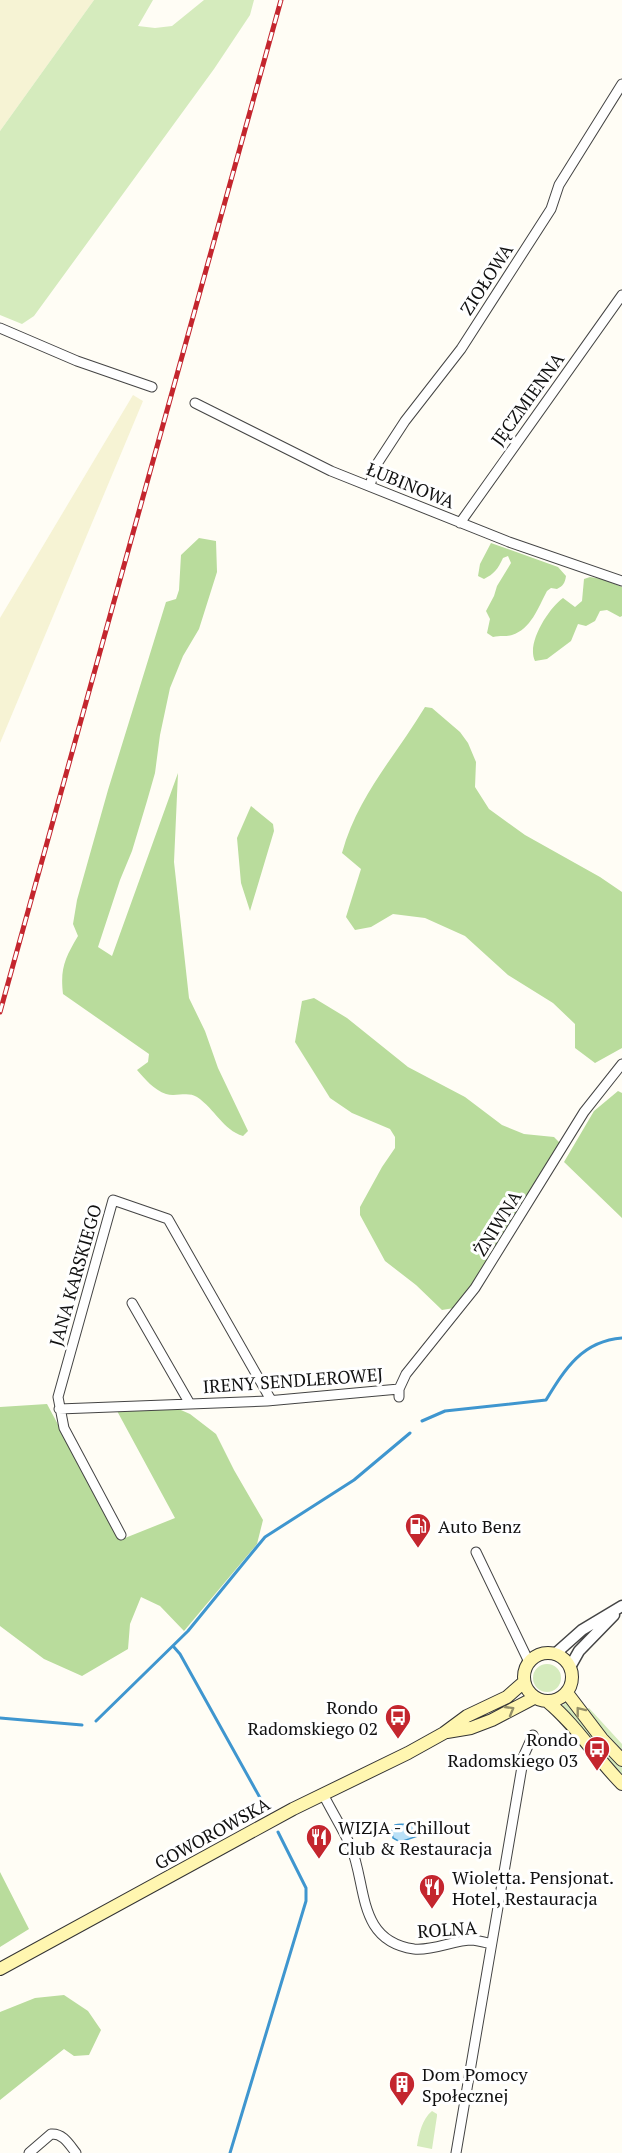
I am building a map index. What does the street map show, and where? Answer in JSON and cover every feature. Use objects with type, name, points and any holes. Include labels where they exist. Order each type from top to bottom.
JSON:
[{"type":"main road","points":[[548,1702],[555,1701],[567,1693],[572,1680],[570,1667],[566,1661],[555,1654],[541,1654],[529,1662],[523,1675],[529,1694],[548,1702],[566,1717],[603,1765],[622,1784]]},
{"type":"main road","name":"GOWOROWSKA","points":[[0,1969],[323,1794],[393,1761],[444,1733],[467,1716],[507,1697],[524,1682]]},
{"type":"main road","points":[[567,1693],[602,1739],[622,1760]]},
{"type":"main road","name":"GOWOROWSKA","points":[[444,1733],[471,1728],[492,1720],[534,1698]]},
{"type":"street","name":"ZIOŁOWA","points":[[370,486],[375,467],[405,421],[461,349],[551,209],[559,185],[622,84]]},
{"type":"street","name":"JĘCZMIENNA","points":[[460,523],[622,295]]},
{"type":"street","points":[[0,328],[77,362],[152,387]]},
{"type":"street","name":"ŁUBINOWA","points":[[195,403],[331,471],[509,542],[622,581]]},
{"type":"street","name":"ŻNIWNA","points":[[399,1393],[406,1374],[475,1288],[584,1112],[622,1064]]},
{"type":"street","name":"JANA KARSKIEGO","points":[[59,1409],[58,1396],[113,1200],[168,1220],[271,1400]]},
{"type":"street","name":"IRENY SENDLEROWEJ","points":[[132,1303],[190,1404]]},
{"type":"street","name":"IRENY SENDLEROWEJ","points":[[59,1409],[399,1393]]},
{"type":"street","points":[[59,1409],[64,1428],[122,1535]]},
{"type":"street","points":[[476,1552],[529,1662]]},
{"type":"street","points":[[555,1654],[582,1630],[622,1606]]},
{"type":"street","points":[[570,1667],[579,1651],[622,1606]]},
{"type":"street","name":"ROLNA","points":[[456,2153],[524,1755],[533,1734]]},
{"type":"street","name":"ROLNA","points":[[323,1794],[352,1852],[367,1913],[382,1933],[396,1943],[415,1949],[429,1949],[468,1941],[491,1944]]},
{"type":"street","points":[[28,2153],[51,2134],[63,2137],[76,2153]]},
{"type":"shaded area","points":[[0,0],[94,0],[0,131]]},
{"type":"shaded area","points":[[133,395],[143,401],[0,743],[0,618]]},
{"type":"green space","points":[[94,0],[153,0],[138,26],[155,28],[172,26],[204,0],[254,0],[250,15],[214,69],[34,316],[22,324],[0,315],[0,131]]},
{"type":"green space","points":[[199,538],[216,541],[217,572],[199,629],[183,656],[170,688],[155,773],[132,851],[98,947],[112,956],[178,773],[174,862],[189,998],[205,1031],[218,1068],[248,1131],[243,1136],[224,1124],[197,1097],[190,1094],[166,1094],[154,1087],[137,1070],[148,1062],[149,1054],[63,994],[62,985],[64,963],[78,936],[73,924],[77,900],[108,790],[166,602],[176,599],[179,590],[181,555]]},
{"type":"green space","points":[[491,543],[558,567],[566,576],[561,587],[547,591],[529,623],[510,636],[493,637],[487,633],[490,619],[486,611],[511,563],[508,556],[503,558],[497,568],[484,579],[478,576],[480,564]]},
{"type":"green space","points":[[590,577],[622,587],[622,616],[607,610],[600,611],[595,621],[586,626],[578,624],[571,641],[547,659],[535,661],[534,645],[540,626],[563,598],[575,607],[582,601],[584,579]]},
{"type":"green space","points":[[425,707],[432,708],[460,732],[468,743],[476,762],[475,787],[489,809],[525,835],[622,892],[622,1048],[595,1063],[575,1048],[575,1024],[553,1003],[508,975],[465,936],[425,918],[393,914],[371,927],[355,930],[346,917],[361,869],[342,853],[349,832],[367,794]]},
{"type":"green space","points":[[251,806],[273,824],[274,831],[250,911],[241,883],[237,838]]},
{"type":"green space","points":[[314,998],[347,1018],[408,1067],[465,1097],[502,1125],[524,1134],[554,1137],[561,1144],[472,1286],[454,1308],[442,1310],[416,1285],[385,1261],[360,1215],[360,1207],[395,1148],[395,1137],[390,1129],[352,1113],[330,1098],[295,1042],[302,1001]]},
{"type":"green space","points":[[618,1091],[622,1093],[622,1218],[564,1162],[594,1111]]},
{"type":"green space","points":[[165,1403],[190,1414],[216,1434],[263,1520],[257,1544],[184,1631],[160,1606],[141,1597],[130,1624],[128,1649],[82,1676],[44,1659],[0,1626],[0,1407],[47,1404],[120,1540],[175,1518],[116,1409]]},
{"type":"green space","points":[[547,1664],[557,1668],[561,1678],[557,1688],[547,1692],[537,1688],[533,1678],[537,1668]]},
{"type":"green space","points":[[566,1702],[622,1767],[622,1776],[562,1706]]},
{"type":"green space","points":[[589,1708],[622,1744],[622,1750],[584,1711]]},
{"type":"green space","points":[[0,1872],[29,1929],[0,1947]]},
{"type":"green space","points":[[64,1995],[88,2011],[101,2030],[89,2055],[74,2056],[64,2049],[0,2100],[0,2012],[35,1998]]},
{"type":"green space","points":[[432,2111],[437,2116],[432,2149],[417,2146],[423,2122]]},
{"type":"water","points":[[422,1823],[426,1830],[424,1834],[400,1842],[393,1838],[392,1831],[395,1825]]},
{"type":"waterway","points":[[422,1421],[445,1411],[546,1400],[576,1358],[596,1345],[622,1338]]},
{"type":"waterway","points":[[96,1721],[188,1631],[265,1537],[354,1480],[410,1433]]},
{"type":"waterway","points":[[173,1646],[180,1654],[264,1805]]},
{"type":"waterway","points":[[0,1718],[82,1725]]},
{"type":"waterway","points":[[230,2153],[306,1901],[306,1888],[278,1832]]},
{"type":"railway","points":[[0,1012],[281,0]]},
{"type":"place","name":"Auto Benz","points":[[418,1549]]},
{"type":"place","name":"Rondo Radomskiego 02","points":[[398,1740]]},
{"type":"place","name":"Rondo Radomskiego 03","points":[[597,1772]]},
{"type":"place","name":"WIZJA - Chillout Club & Restauracja","points":[[319,1860]]},
{"type":"place","name":"Wioletta. Pensjonat. Hotel, Restauracja","points":[[432,1910]]},
{"type":"place","name":"Dom Pomocy Społecznej","points":[[402,2107]]}]
